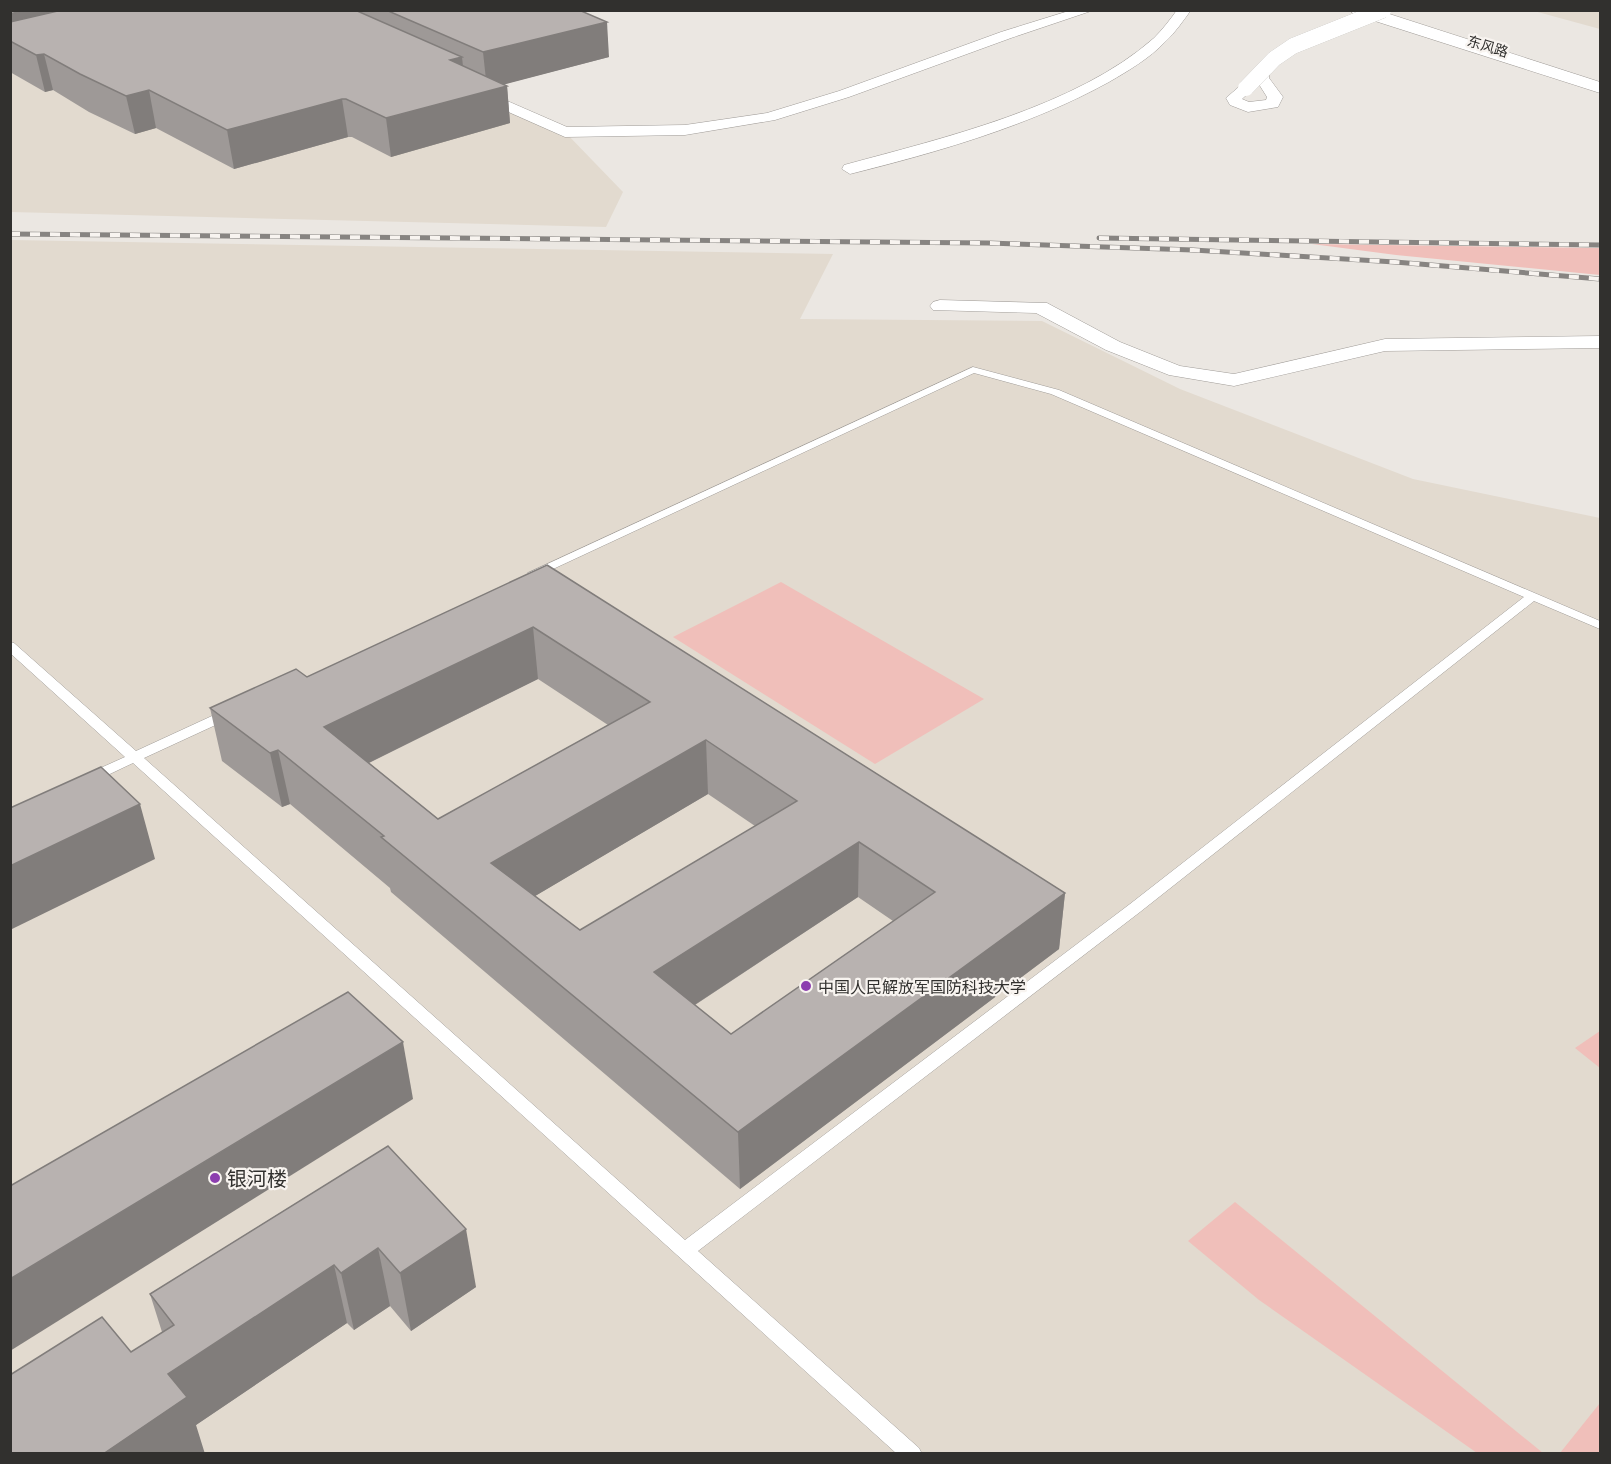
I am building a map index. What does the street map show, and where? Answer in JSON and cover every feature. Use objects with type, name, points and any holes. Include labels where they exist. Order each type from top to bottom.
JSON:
[{"type":"main road","points":[[1359,10],[1379,12],[1600,88]]},
{"type":"main road","name":"东风路","points":[[1399,10],[1600,72]]},
{"type":"main road","name":"东风路","points":[[1379,12],[1600,81]]},
{"type":"street","points":[[467,88],[565,132],[685,130],[769,117],[844,94],[1006,35],[1088,10]]},
{"type":"street","points":[[850,169],[951,141],[1028,114],[1094,85],[1139,58],[1177,24],[1185,10]]},
{"type":"street","points":[[1278,57],[1246,88],[1234,98],[1235,102],[1248,106],[1273,104],[1275,97],[1262,78],[1262,69],[1278,57],[1379,12]]},
{"type":"street","points":[[940,306],[1040,308],[1113,346],[1176,370],[1234,380],[1385,345],[1600,342]]},
{"type":"lane","points":[[519,580],[973,370],[1055,392],[1600,625]]},
{"type":"lane","points":[[685,1250],[1135,908],[1533,596]]},
{"type":"lane","points":[[10,646],[912,1454]]},
{"type":"lane","points":[[82,782],[241,708]]},
{"type":"shaded area","points":[[11,10],[294,11],[565,132],[623,192],[606,227],[11,212]]},
{"type":"shaded area","points":[[1534,11],[1600,11],[1600,29]]},
{"type":"shaded area","name":"中国人民解放军国防科技大学","points":[[11,240],[833,254],[800,319],[1042,321],[1180,389],[1413,479],[1600,518],[1600,1453],[11,1454]]},
{"type":"shaded area","points":[[1312,244],[1600,248],[1600,275],[1396,255]]},
{"type":"shaded area","points":[[781,582],[984,699],[875,764],[673,637]]},
{"type":"shaded area","points":[[1600,1031],[1600,1068],[1575,1048]]},
{"type":"shaded area","points":[[1235,1202],[1543,1453],[1477,1453],[1259,1300],[1188,1241]]},
{"type":"shaded area","points":[[1600,1403],[1600,1453],[1560,1453]]},
{"type":"building","points":[[10,10],[25,10],[10,14]]},
{"type":"building","points":[[62,10],[355,10],[462,57],[450,60],[507,86],[386,118],[342,99],[227,130],[149,90],[126,96],[44,54],[36,55],[10,41],[10,22]]},
{"type":"building","points":[[386,10],[579,10],[607,22],[483,52]]},
{"type":"building","points":[[547,565],[1065,893],[738,1132],[278,750],[270,753],[210,708],[296,669],[307,677]],"holes":[[[533,627],[650,702],[438,819],[324,727]],[[706,740],[797,801],[580,930],[491,863]],[[859,842],[935,892],[731,1034],[654,972]]]},
{"type":"building","points":[[101,767],[140,804],[10,866],[10,808]]},
{"type":"building","points":[[348,992],[403,1042],[10,1279],[10,1186]]},
{"type":"building","points":[[388,1146],[466,1229],[400,1273],[378,1248],[341,1273],[334,1265],[168,1374],[187,1397],[103,1454],[10,1454],[10,1375],[102,1317],[131,1352],[174,1325],[150,1294]]},
{"type":"railway","points":[[10,234],[988,243],[1193,250],[1395,262],[1600,279]]},
{"type":"railway","points":[[1099,238],[1600,245]]},
{"type":"place","name":"中国人民解放军国防科技大学","points":[[806,986]]},
{"type":"place","name":"银河楼","points":[[215,1178]]}]
